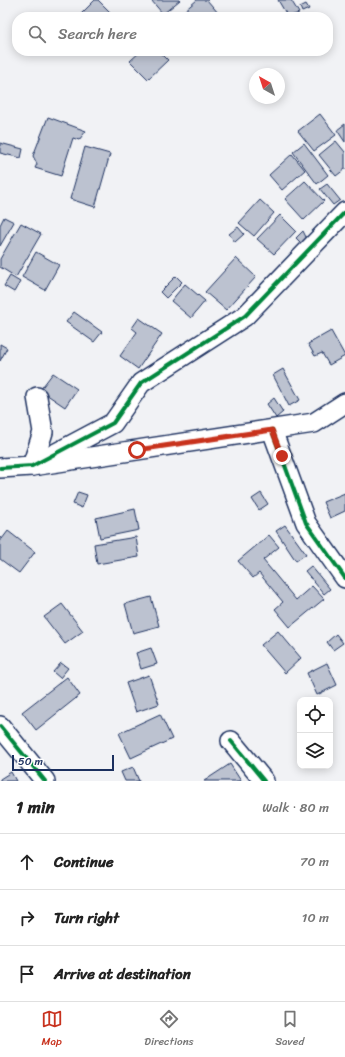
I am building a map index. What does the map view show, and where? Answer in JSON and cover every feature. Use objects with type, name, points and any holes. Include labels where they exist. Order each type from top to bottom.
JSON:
[{"type":"street","points":[[32,466],[113,423],[141,383],[245,316],[345,212]]},
{"type":"street","points":[[32,466],[43,432],[37,397]]},
{"type":"street","points":[[0,468],[32,466],[314,423],[345,403]]},
{"type":"street","points":[[272,430],[306,523],[345,578]]},
{"type":"street","points":[[0,726],[45,781]]},
{"type":"street","points":[[231,741],[264,781]]},
{"type":"building","points":[[95,0],[98,0],[110,12],[83,12]]},
{"type":"building","points":[[151,0],[180,0],[165,12],[161,12]]},
{"type":"building","points":[[197,0],[207,0],[217,12],[183,12]]},
{"type":"building","points":[[278,0],[291,0],[298,12],[285,12]]},
{"type":"building","points":[[306,4],[309,9],[302,12],[300,7]]},
{"type":"building","points":[[136,56],[164,56],[168,60],[148,79],[130,61]]},
{"type":"building","points":[[320,114],[336,135],[314,151],[298,131]]},
{"type":"building","points":[[48,117],[86,131],[79,140],[73,138],[61,176],[35,168],[37,164],[33,156]]},
{"type":"building","points":[[345,124],[345,142],[337,130]]},
{"type":"building","points":[[336,141],[345,152],[345,169],[336,176],[319,155]]},
{"type":"building","points":[[0,143],[23,149],[21,158],[0,153]]},
{"type":"building","points":[[304,143],[328,175],[317,184],[293,152]]},
{"type":"building","points":[[85,147],[110,154],[95,207],[70,199]]},
{"type":"building","points":[[292,154],[305,170],[282,190],[269,175]]},
{"type":"building","points":[[305,181],[324,201],[304,220],[285,199]]},
{"type":"building","points":[[327,184],[340,200],[333,205],[320,189]]},
{"type":"building","points":[[260,200],[274,213],[254,236],[239,223]]},
{"type":"building","points":[[280,215],[296,231],[274,254],[257,239]]},
{"type":"building","points":[[4,217],[14,222],[0,246],[0,225]]},
{"type":"building","points":[[21,223],[41,234],[16,277],[0,267],[0,259]]},
{"type":"building","points":[[238,227],[244,234],[235,242],[229,234]]},
{"type":"building","points":[[303,231],[307,239],[302,244],[296,238]]},
{"type":"building","points":[[36,252],[59,265],[45,290],[22,277]]},
{"type":"building","points":[[236,258],[256,277],[226,310],[205,292]]},
{"type":"building","points":[[10,276],[20,282],[14,292],[4,286]]},
{"type":"building","points":[[176,276],[182,282],[166,298],[160,292]]},
{"type":"building","points":[[185,284],[205,301],[191,318],[171,301]]},
{"type":"building","points":[[74,312],[102,332],[94,342],[66,322]]},
{"type":"building","points":[[139,318],[162,334],[138,369],[120,356],[137,332],[132,328]]},
{"type":"building","points":[[331,331],[345,356],[329,365],[322,353],[315,356],[308,344]]},
{"type":"building","points":[[0,344],[7,348],[0,361]]},
{"type":"building","points":[[283,369],[300,400],[289,406],[273,375]]},
{"type":"building","points":[[53,373],[77,389],[65,407],[40,390]]},
{"type":"building","points":[[274,398],[283,412],[276,418],[267,404]]},
{"type":"building","points":[[78,492],[87,495],[82,508],[73,504]]},
{"type":"building","points":[[261,493],[268,504],[259,510],[252,499]]},
{"type":"building","points":[[345,493],[345,511],[330,518],[323,502]]},
{"type":"building","points":[[135,509],[139,530],[100,538],[96,518]]},
{"type":"building","points":[[285,525],[306,554],[296,561],[276,531]]},
{"type":"building","points":[[8,531],[35,552],[19,573],[0,559],[0,537],[2,539]]},
{"type":"building","points":[[269,535],[279,547],[263,560],[296,600],[312,586],[324,599],[290,627],[275,609],[283,602],[259,573],[253,578],[238,561]]},
{"type":"building","points":[[136,537],[139,557],[97,564],[94,544]]},
{"type":"building","points":[[311,566],[330,589],[324,594],[305,571]]},
{"type":"building","points":[[151,597],[159,626],[133,633],[125,604]]},
{"type":"building","points":[[62,604],[83,631],[65,644],[44,617]]},
{"type":"building","points":[[278,631],[301,658],[285,673],[261,645]]},
{"type":"building","points":[[336,634],[343,643],[333,650],[327,642]]},
{"type":"building","points":[[151,648],[157,664],[141,669],[136,653]]},
{"type":"building","points":[[61,663],[68,668],[60,678],[53,672]]},
{"type":"building","points":[[327,663],[337,685],[317,695],[307,673]]},
{"type":"building","points":[[149,675],[159,704],[136,712],[126,683]]},
{"type":"building","points":[[67,677],[80,695],[36,730],[22,712]]},
{"type":"building","points":[[160,714],[172,739],[131,758],[119,733]]},
{"type":"building","points":[[230,764],[241,781],[204,781]]},
{"type":"building","points":[[133,767],[139,781],[125,781],[121,772]]},
{"type":"building","points":[[11,772],[16,781],[0,781],[0,779]]},
{"type":"cycle path","points":[[0,468],[32,466],[113,423],[141,383],[245,316],[345,212]]},
{"type":"cycle path","points":[[272,430],[306,523],[345,578]]},
{"type":"cycle path","points":[[0,726],[45,781]]},
{"type":"cycle path","points":[[231,741],[264,781]]},
{"type":"route","points":[[137,450],[272,430],[282,456]]}]
